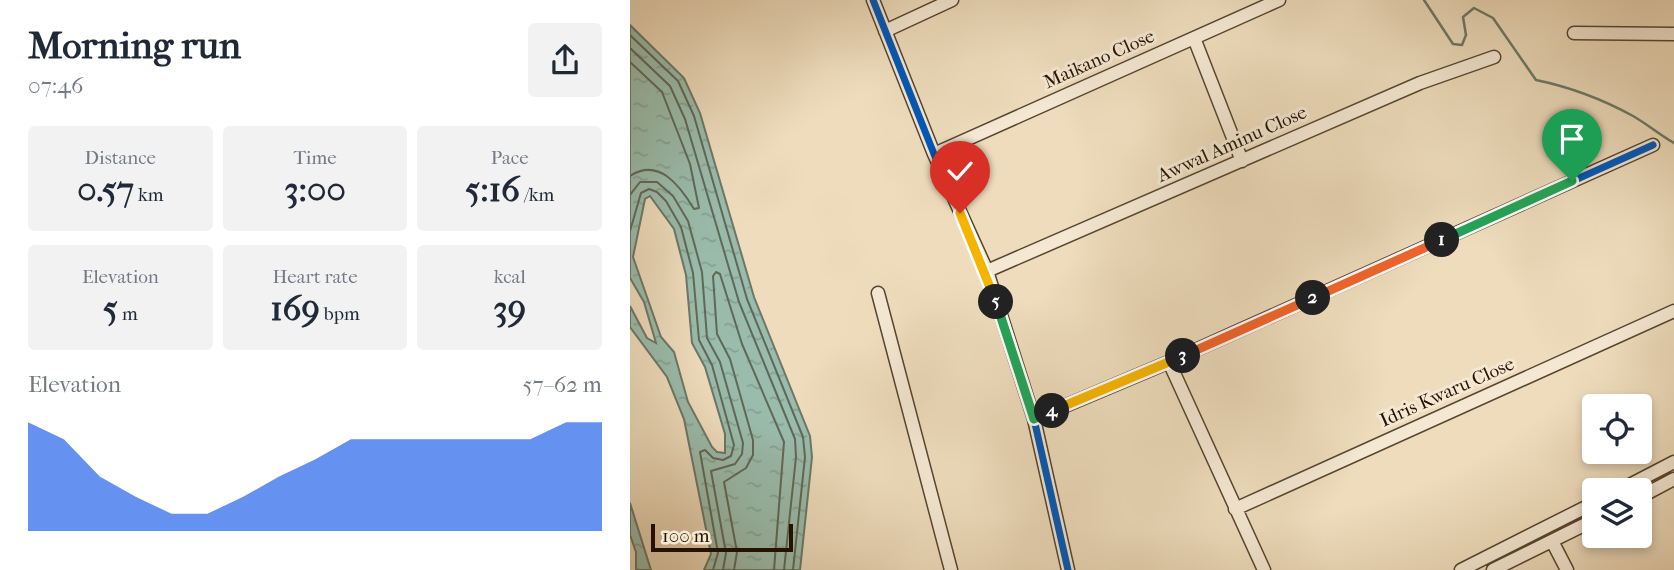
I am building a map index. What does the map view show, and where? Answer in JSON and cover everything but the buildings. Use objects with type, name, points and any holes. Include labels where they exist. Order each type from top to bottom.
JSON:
[{"type":"street","points":[[873,0],[934,154],[987,271],[1034,419],[1068,570]]},
{"type":"street","points":[[885,31],[952,0]]},
{"type":"street","name":"Maikano Close","points":[[934,154],[1279,0]]},
{"type":"street","points":[[1574,33],[1674,34]]},
{"type":"street","points":[[1194,38],[1242,161]]},
{"type":"street","name":"Awwal Aminu Close","points":[[987,271],[1420,83],[1494,57]]},
{"type":"street","points":[[1034,419],[1169,362],[1653,145]]},
{"type":"street","points":[[878,293],[951,570]]},
{"type":"street","name":"Idris Kwaru Close","points":[[1236,509],[1674,311]]},
{"type":"street","points":[[1169,362],[1264,570]]},
{"type":"street","points":[[1643,478],[1674,462]]},
{"type":"street","points":[[1652,491],[1674,479]]},
{"type":"street","points":[[1461,570],[1582,509]]},
{"type":"street","points":[[1493,570],[1582,526]]},
{"type":"street","points":[[1552,541],[1567,570]]},
{"type":"water","points":[[630,25],[684,78],[700,113],[754,297],[810,436],[812,457],[800,570],[704,570],[711,554],[684,419],[667,377],[630,327],[630,306],[647,338],[656,343],[644,302],[630,278]],"holes":[[[650,196],[674,229],[686,275],[692,343],[705,367],[725,434],[725,453],[717,452],[712,447],[688,402],[674,352],[661,337],[633,257],[645,199]]]},
{"type":"water","points":[[630,503],[651,570],[636,570],[636,552],[630,535]]},
{"type":"waterway","points":[[1424,0],[1453,44],[1462,45],[1466,35],[1463,17],[1474,8],[1493,18],[1536,80],[1610,104],[1674,143]]},
{"type":"cycle path","points":[[873,0],[934,154],[987,271],[1034,419],[1068,570]]},
{"type":"cycle path","points":[[1034,419],[1169,362],[1653,145]]},
{"type":"route","points":[[960,213],[987,271],[1034,419],[1169,362],[1572,181]]}]
